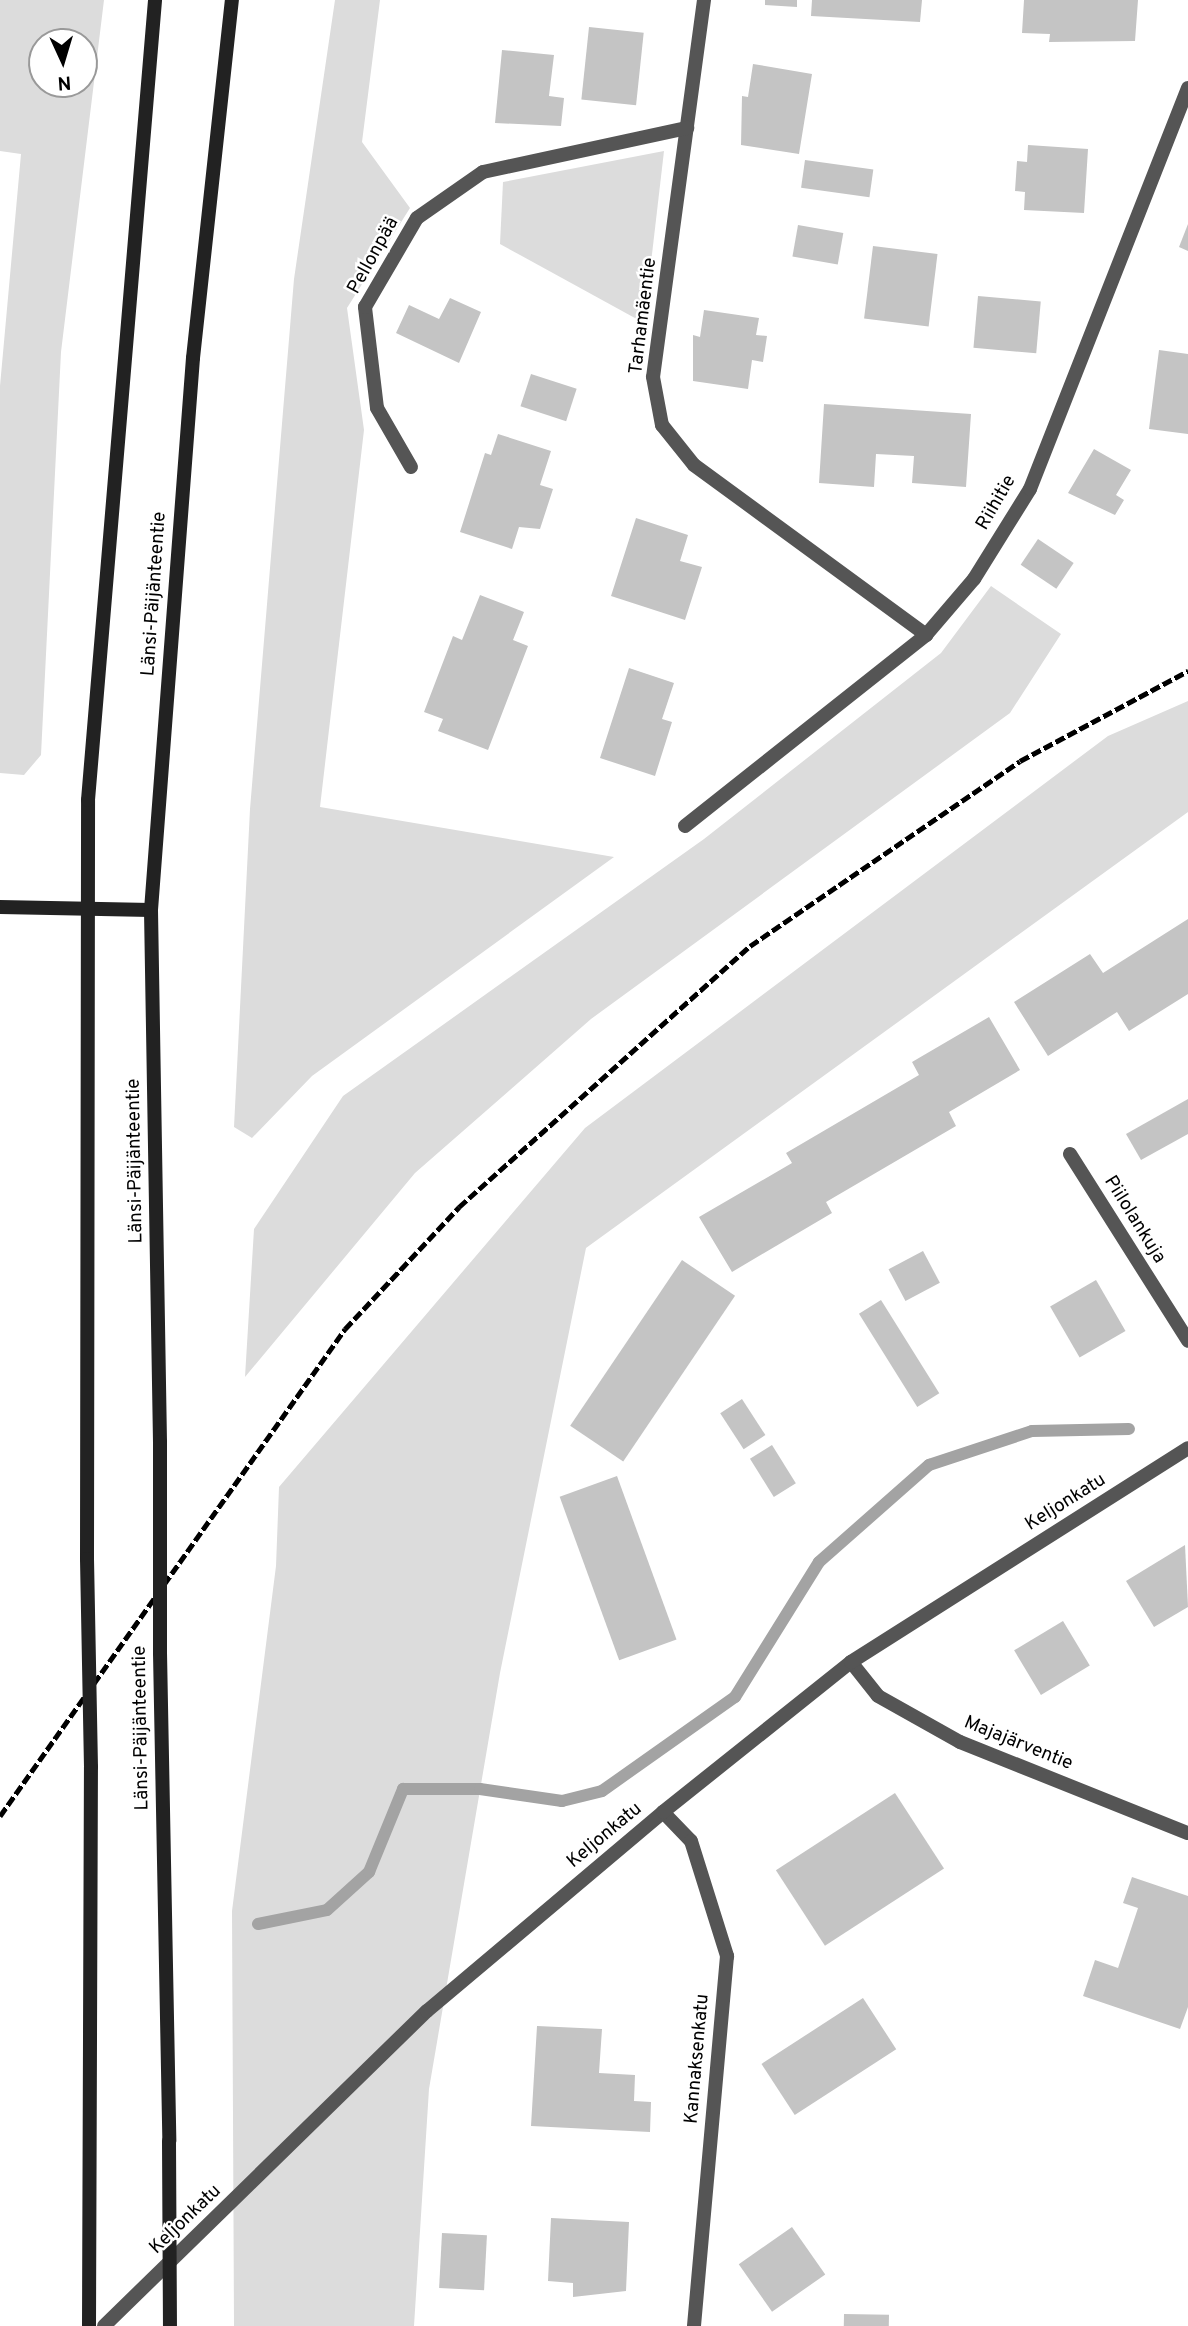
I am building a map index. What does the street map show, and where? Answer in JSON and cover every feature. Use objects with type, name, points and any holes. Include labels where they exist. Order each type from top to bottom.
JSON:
[{"type":"main road","points":[[89,2326],[87,2238],[91,1768],[87,1559],[85,908],[88,800],[155,0]]},
{"type":"main road","name":"Länsi-Päijänteentie","points":[[170,2326],[160,1653],[160,1443],[150,910],[193,358],[232,0]]},
{"type":"main road","points":[[0,907],[150,910]]},
{"type":"street","name":"Tarhamäentie","points":[[704,0],[653,377],[662,425],[694,465],[926,635]]},
{"type":"street","name":"Riihitie","points":[[685,826],[926,635],[974,579],[1030,489],[1188,88]]},
{"type":"street","name":"Pellonpää","points":[[411,467],[377,408],[365,307],[417,218],[483,172],[687,128]]},
{"type":"street","name":"Piilolankuja","points":[[1070,1154],[1188,1341]]},
{"type":"street","name":"Keljonkatu","points":[[104,2326],[427,2011],[663,1812],[851,1662],[1188,1448]]},
{"type":"street","name":"Majajärventie","points":[[851,1662],[878,1696],[960,1742],[1188,1833]]},
{"type":"street","name":"Kannaksenkatu","points":[[663,1812],[691,1841],[727,1956],[694,2326]]},
{"type":"shaded area","points":[[0,0],[104,0],[98,49],[98,28],[28,28],[28,98],[92,98],[61,352],[41,755],[24,775],[0,773],[0,386],[21,154],[0,151]]},
{"type":"shaded area","points":[[335,0],[380,0],[362,142],[410,208],[347,308],[364,430],[320,807],[614,857],[312,1076],[252,1138],[234,1127],[250,809],[294,279]]},
{"type":"shaded area","points":[[664,151],[644,323],[500,244],[503,182]]},
{"type":"shaded area","points":[[991,586],[1061,634],[1010,713],[591,1019],[415,1173],[245,1377],[254,1229],[343,1096],[704,839],[941,653]]},
{"type":"shaded area","points":[[1188,701],[1188,812],[586,1248],[500,1673],[429,2089],[414,2326],[234,2326],[232,1911],[276,1566],[279,1487],[585,1128],[1108,736]]},
{"type":"building","points":[[765,0],[797,0],[797,7],[765,5]]},
{"type":"building","points":[[812,0],[922,0],[920,22],[811,16]]},
{"type":"building","points":[[1024,0],[1138,0],[1135,41],[1049,42],[1050,34],[1022,33]]},
{"type":"building","points":[[589,27],[644,33],[636,105],[581,100]]},
{"type":"building","points":[[502,50],[554,55],[549,96],[564,98],[561,126],[495,123]]},
{"type":"building","points":[[753,64],[812,74],[799,154],[741,145],[742,96],[748,97]]},
{"type":"building","points":[[1028,145],[1088,149],[1084,213],[1024,210],[1025,192],[1015,191],[1017,161],[1027,162]]},
{"type":"building","points":[[805,160],[873,170],[869,197],[801,188]]},
{"type":"building","points":[[1188,224],[1188,251],[1179,247]]},
{"type":"building","points":[[798,225],[843,233],[838,265],[792,257]]},
{"type":"building","points":[[873,246],[938,254],[929,326],[864,318]]},
{"type":"building","points":[[978,296],[1041,301],[1036,353],[973,348]]},
{"type":"building","points":[[450,298],[481,312],[459,363],[396,333],[409,305],[439,319]]},
{"type":"building","points":[[704,310],[759,318],[756,335],[767,336],[763,362],[752,360],[748,389],[693,381],[693,335],[700,337]]},
{"type":"building","points":[[1159,350],[1188,354],[1188,434],[1149,429]]},
{"type":"building","points":[[531,374],[577,389],[566,421],[520,406]]},
{"type":"building","points":[[824,404],[971,414],[966,487],[912,483],[914,456],[876,454],[874,487],[819,483]]},
{"type":"building","points":[[498,434],[551,451],[540,485],[553,489],[540,529],[519,527],[512,549],[460,532],[485,453],[491,455]]},
{"type":"building","points":[[1094,449],[1131,470],[1116,495],[1124,500],[1115,515],[1068,493]]},
{"type":"building","points":[[636,518],[688,535],[680,561],[702,567],[685,620],[611,596]]},
{"type":"building","points":[[1038,539],[1074,563],[1056,589],[1021,565]]},
{"type":"building","points":[[480,595],[524,612],[513,640],[528,646],[488,750],[438,731],[443,719],[424,712],[453,636],[462,640]]},
{"type":"building","points":[[629,668],[674,683],[662,719],[672,722],[655,776],[600,758]]},
{"type":"building","points":[[1188,919],[1188,994],[1129,1031],[1117,1012],[1048,1056],[1014,1002],[1090,954],[1103,973]]},
{"type":"building","points":[[989,1017],[1020,1070],[949,1112],[956,1126],[826,1202],[832,1213],[732,1272],[699,1217],[792,1163],[786,1153],[919,1075],[912,1062]]},
{"type":"building","points":[[1188,1099],[1188,1134],[1141,1160],[1126,1134]]},
{"type":"building","points":[[923,1251],[940,1283],[905,1301],[889,1269]]},
{"type":"building","points":[[682,1260],[735,1296],[623,1462],[570,1426]]},
{"type":"building","points":[[1096,1280],[1126,1331],[1080,1358],[1050,1306]]},
{"type":"building","points":[[881,1300],[939,1393],[917,1407],[859,1314]]},
{"type":"building","points":[[742,1399],[765,1435],[744,1449],[720,1413]]},
{"type":"building","points":[[772,1445],[796,1483],[774,1497],[750,1459]]},
{"type":"building","points":[[617,1476],[677,1640],[619,1660],[560,1497]]},
{"type":"building","points":[[1185,1545],[1188,1607],[1154,1627],[1126,1581]]},
{"type":"building","points":[[1063,1621],[1090,1666],[1041,1695],[1014,1650]]},
{"type":"building","points":[[895,1793],[944,1868],[825,1946],[776,1870]]},
{"type":"building","points":[[1132,1877],[1188,1896],[1188,2007],[1180,2029],[1083,1996],[1095,1960],[1118,1968],[1138,1908],[1123,1903]]},
{"type":"building","points":[[863,1998],[896,2049],[795,2115],[762,2064]]},
{"type":"building","points":[[537,2026],[602,2029],[599,2073],[635,2075],[634,2101],[651,2102],[650,2132],[531,2126]]},
{"type":"building","points":[[551,2218],[629,2222],[626,2291],[573,2297],[573,2283],[548,2281]]},
{"type":"building","points":[[792,2227],[825,2275],[772,2312],[739,2264]]},
{"type":"building","points":[[442,2233],[487,2235],[484,2290],[439,2288]]},
{"type":"building","points":[[844,2314],[889,2315],[889,2326],[844,2326]]},
{"type":"waterway","points":[[258,1924],[327,1910],[369,1872],[403,1789],[480,1789],[562,1801],[602,1791],[735,1697],[819,1562],[929,1465],[1032,1431],[1129,1429]]},
{"type":"railway","points":[[0,1816],[345,1329],[459,1207],[750,946],[1020,761],[1188,671]]}]
